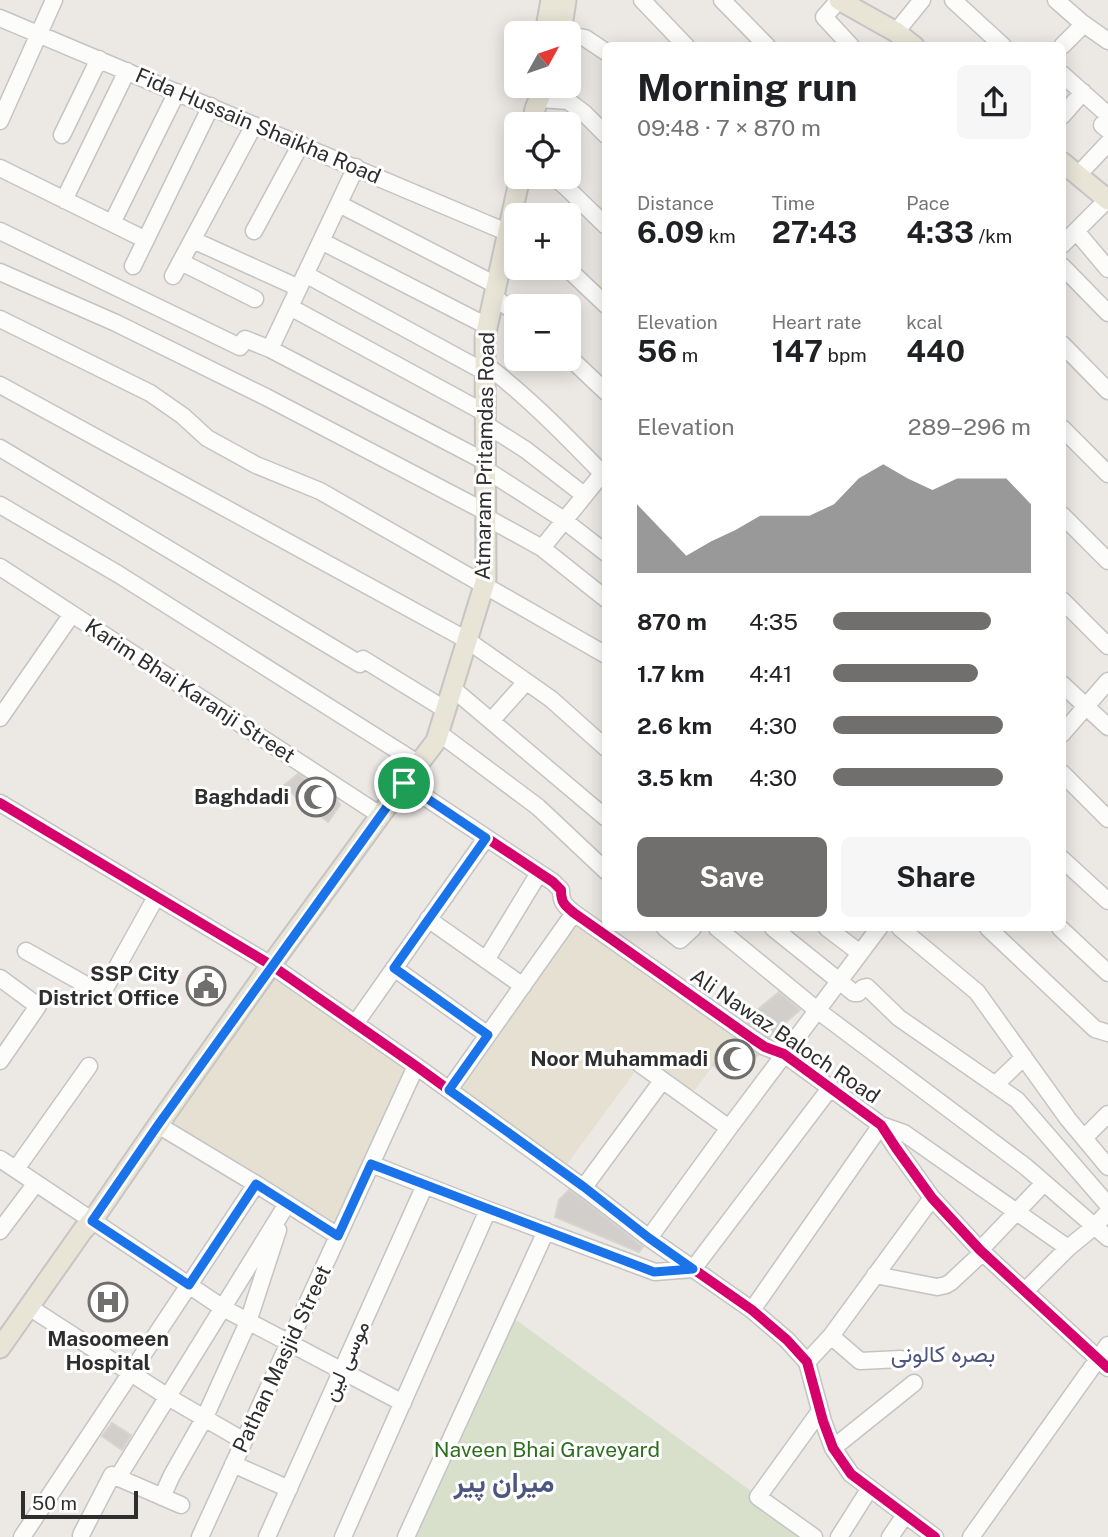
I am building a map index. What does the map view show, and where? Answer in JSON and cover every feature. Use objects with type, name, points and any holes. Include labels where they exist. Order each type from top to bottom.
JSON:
[{"type":"main road","points":[[547,21],[551,0]]},
{"type":"main road","points":[[563,21],[566,0]]},
{"type":"main road","points":[[839,0],[897,32],[909,42]]},
{"type":"main road","points":[[1070,169],[1107,197]]},
{"type":"main road","name":"Atmaram Pritamdas Road","points":[[0,1348],[271,965],[436,741],[486,579],[485,337],[504,261]]},
{"type":"street","points":[[0,121],[7,88],[54,0]]},
{"type":"street","points":[[722,0],[763,42]]},
{"type":"street","points":[[839,0],[824,17],[843,42]]},
{"type":"street","points":[[953,0],[999,42]]},
{"type":"street","points":[[1056,0],[1108,41]]},
{"type":"street","points":[[897,32],[915,2]]},
{"type":"street","points":[[651,3],[683,42]]},
{"type":"street","name":"Fida Hussain Shaikha Road","points":[[0,18],[504,231]]},
{"type":"street","points":[[1066,42],[1084,24]]},
{"type":"street","points":[[581,37],[602,49]]},
{"type":"street","points":[[62,135],[99,59]]},
{"type":"street","points":[[64,200],[127,71]]},
{"type":"street","points":[[1066,77],[1108,117],[1102,125],[1108,130]]},
{"type":"street","points":[[112,223],[177,92]]},
{"type":"street","points":[[1066,110],[1083,92]]},
{"type":"street","points":[[559,98],[584,113],[602,131]]},
{"type":"street","points":[[134,266],[211,106]]},
{"type":"street","points":[[254,125],[177,269],[255,299]]},
{"type":"street","points":[[1070,169],[1108,142]]},
{"type":"street","points":[[254,230],[301,144]]},
{"type":"street","points":[[270,349],[356,167]]},
{"type":"street","points":[[0,168],[146,240]]},
{"type":"street","points":[[568,189],[602,222]]},
{"type":"street","points":[[1107,197],[1067,239],[1108,269]]},
{"type":"street","points":[[339,204],[495,291],[504,300]]},
{"type":"street","points":[[0,231],[240,347],[245,339],[270,349],[485,466],[564,520],[602,550]]},
{"type":"street","points":[[193,240],[302,281],[485,368],[517,389],[602,478],[584,495],[542,548]]},
{"type":"street","points":[[321,241],[487,326]]},
{"type":"street","points":[[1066,270],[1108,313]]},
{"type":"street","points":[[0,272],[116,323],[266,397],[486,514],[542,548],[602,596]]},
{"type":"street","points":[[580,280],[602,301]]},
{"type":"street","points":[[290,307],[485,418],[584,495]]},
{"type":"street","points":[[0,319],[150,393],[183,416],[207,438],[256,465],[320,491],[602,653]]},
{"type":"street","points":[[1066,348],[1108,391]]},
{"type":"street","points":[[581,368],[602,388]]},
{"type":"street","points":[[0,385],[467,640],[551,699],[602,744]]},
{"type":"street","points":[[1066,432],[1108,474]]},
{"type":"street","points":[[0,448],[360,664],[363,659],[446,709]]},
{"type":"street","points":[[0,505],[118,574],[419,764]]},
{"type":"street","points":[[1066,518],[1108,561]]},
{"type":"street","name":"Karim Bhai Karanji Street","points":[[0,567],[380,815]]},
{"type":"street","points":[[1066,604],[1108,646]]},
{"type":"street","points":[[0,718],[72,614]]},
{"type":"street","points":[[1066,729],[1108,681]]},
{"type":"street","points":[[491,721],[526,682]]},
{"type":"street","points":[[452,688],[602,814]]},
{"type":"street","points":[[1066,688],[1108,727]]},
{"type":"street","points":[[439,733],[538,807],[602,867]]},
{"type":"street","points":[[1066,777],[1108,819]]},
{"type":"street","name":"Ali Nawaz Baloch Road","points":[[404,783],[539,873],[561,890],[563,904],[574,913],[765,1047],[784,1054],[881,1125],[932,1198],[981,1251],[1025,1292],[1105,1356]]},
{"type":"street","points":[[0,803],[271,965],[416,1066],[584,1187],[649,1238],[752,1310],[787,1340],[807,1362],[833,1448],[851,1474],[935,1537]]},
{"type":"street","points":[[355,1024],[486,838]]},
{"type":"street","points":[[1066,863],[1108,901]]},
{"type":"street","points":[[486,960],[539,873]]},
{"type":"street","points":[[26,951],[102,994],[156,897]]},
{"type":"street","points":[[449,1090],[574,913]]},
{"type":"street","points":[[428,919],[523,986]]},
{"type":"street","points":[[669,931],[680,940],[690,931]]},
{"type":"street","points":[[721,931],[817,1010],[1026,1167],[1108,1238]]},
{"type":"street","points":[[777,931],[854,993],[867,988],[899,1018],[1017,1100],[1108,1205]]},
{"type":"street","points":[[831,931],[860,953]]},
{"type":"street","points":[[649,1238],[878,931]]},
{"type":"street","points":[[904,931],[977,992],[1068,1119],[1108,1167]]},
{"type":"street","points":[[991,931],[1095,1029],[1108,1032]]},
{"type":"street","points":[[1063,931],[1108,972]]},
{"type":"street","points":[[394,968],[488,1035]]},
{"type":"street","points":[[0,978],[38,1006],[0,1061]]},
{"type":"street","points":[[995,1085],[1024,1057]]},
{"type":"street","points":[[640,1064],[729,1128]]},
{"type":"street","points":[[16,1170],[89,1066]]},
{"type":"street","name":"Pathan Masjid Street","points":[[200,1537],[416,1066]]},
{"type":"street","points":[[584,1187],[662,1081]]},
{"type":"street","points":[[1021,1105],[1043,1084]]},
{"type":"street","points":[[371,1164],[654,1272],[693,1269],[831,1087]]},
{"type":"street","points":[[1084,1138],[1108,1114]]},
{"type":"street","points":[[158,1125],[338,1236]]},
{"type":"street","points":[[752,1310],[881,1125],[904,1133],[1068,1248]]},
{"type":"street","points":[[0,1159],[223,1308],[403,1402]]},
{"type":"street","points":[[0,1231],[36,1183]]},
{"type":"street","points":[[875,1275],[937,1287],[946,1285],[1044,1183]]},
{"type":"street","points":[[22,1537],[256,1184]]},
{"type":"street","name":"موسی لین","points":[[267,1537],[425,1185]]},
{"type":"street","points":[[807,1362],[831,1336],[932,1198]]},
{"type":"street","points":[[118,1477],[287,1204]]},
{"type":"street","points":[[162,1497],[205,1418],[248,1322],[287,1204]]},
{"type":"street","points":[[343,1537],[488,1210]]},
{"type":"street","points":[[1025,1292],[1108,1212]]},
{"type":"street","points":[[406,1537],[546,1231]]},
{"type":"street","points":[[29,1307],[131,1374],[244,1441]]},
{"type":"street","points":[[831,1336],[860,1361],[901,1359]]},
{"type":"street","points":[[971,1537],[1105,1356]]},
{"type":"street","points":[[833,1448],[914,1383]]},
{"type":"street","points":[[814,1537],[758,1497],[820,1411]]},
{"type":"street","points":[[233,1464],[289,1489]]},
{"type":"street","points":[[80,1532],[112,1475],[181,1505]]},
{"type":"street","points":[[838,1537],[870,1488]]},
{"type":"street","points":[[890,1537],[905,1515]]},
{"type":"shaded area","points":[[574,913],[736,1035],[688,1099],[640,1065],[562,1171],[449,1090]]},
{"type":"shaded area","points":[[271,965],[416,1066],[338,1236],[158,1125]]},
{"type":"green space","name":"Naveen Bhai Graveyard","points":[[512,1317],[814,1537],[408,1537]]},
{"type":"building","name":"Baghdadi","points":[[298,774],[337,799],[340,805],[328,822],[283,786]]},
{"type":"building","points":[[779,992],[800,1010],[769,1037],[746,1021]]},
{"type":"building","name":"Noor Muhammadi","points":[[733,1038],[758,1055],[727,1078],[713,1065]]},
{"type":"building","points":[[569,1190],[643,1247],[639,1252],[555,1217],[559,1200]]},
{"type":"building","points":[[112,1423],[131,1435],[122,1450],[102,1436]]},
{"type":"cycle path","points":[[404,783],[553,882],[561,890],[564,903],[574,913],[753,1039],[784,1054],[881,1125],[932,1198],[980,1250],[1108,1368]]},
{"type":"cycle path","points":[[0,803],[271,965],[416,1066],[649,1238],[752,1310],[787,1340],[807,1362],[833,1448],[851,1474],[935,1537]]},
{"type":"place","name":"Baghdadi","points":[[316,797]]},
{"type":"place","name":"SSP City District Office","points":[[206,986]]},
{"type":"place","name":"Noor Muhammadi","points":[[735,1059]]},
{"type":"place","name":"Masoomeen Hospital","points":[[108,1302]]},
{"type":"district","name":"بصرہ کالونی","points":[[943,1354]]},
{"type":"district","name":"میران پیر","points":[[504,1482]]},
{"type":"route","points":[[404,783],[486,838],[394,968],[488,1035],[449,1090],[693,1269],[654,1272],[371,1164],[338,1236],[256,1184],[189,1285],[92,1221],[271,965],[404,783]]}]
